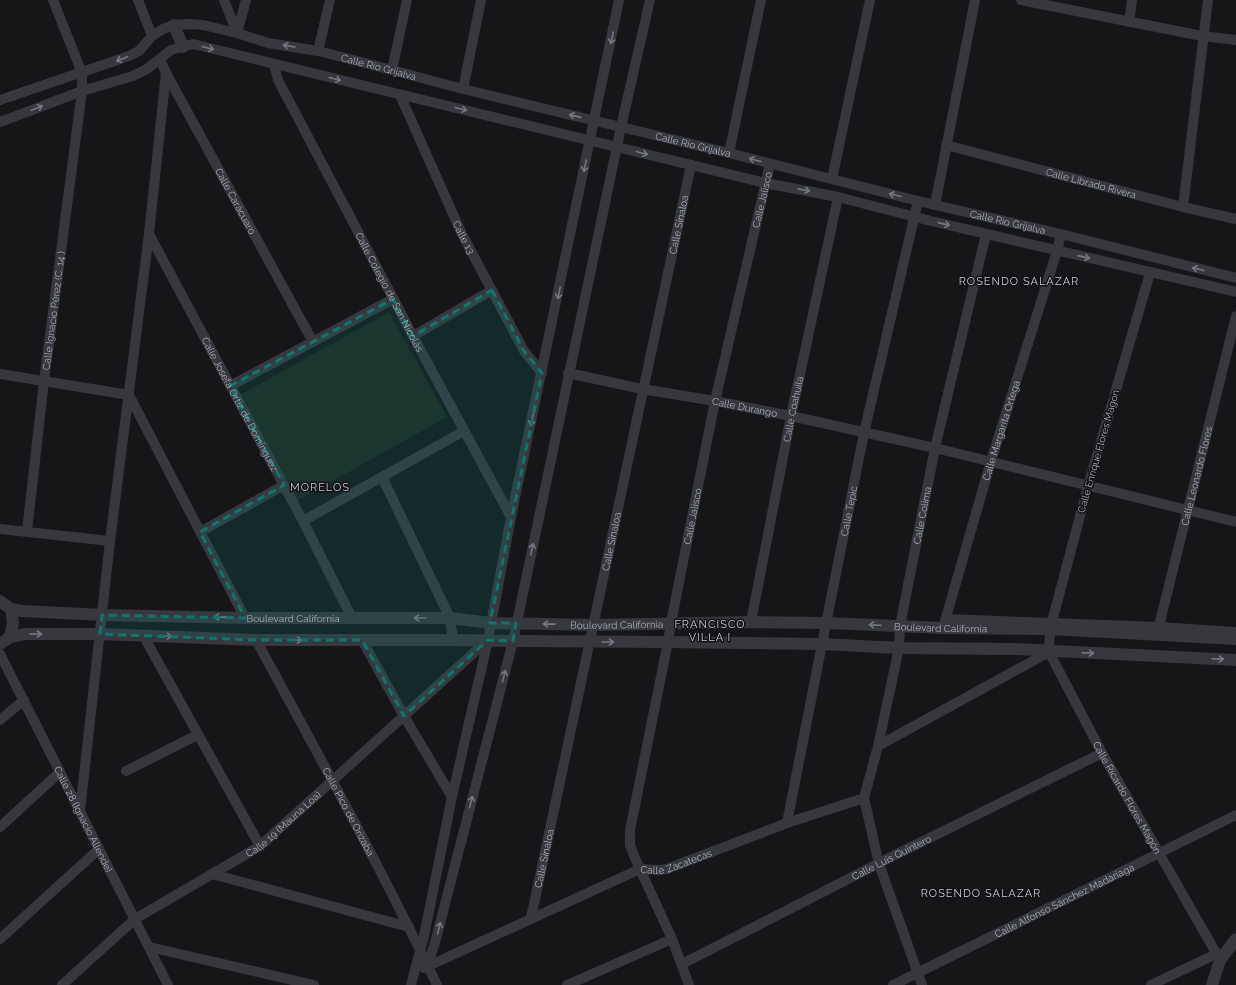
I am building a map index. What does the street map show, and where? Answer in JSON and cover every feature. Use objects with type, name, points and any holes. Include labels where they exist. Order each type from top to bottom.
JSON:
[{"type":"street","points":[[53,0],[82,73]]},
{"type":"street","points":[[0,100],[82,73],[139,51],[152,36],[138,0]]},
{"type":"street","points":[[224,0],[237,33]]},
{"type":"street","points":[[237,33],[246,0]]},
{"type":"street","points":[[318,52],[330,0]]},
{"type":"street","points":[[392,70],[407,0]]},
{"type":"street","points":[[462,89],[481,0]]},
{"type":"street","points":[[413,980],[421,950],[452,797],[488,640],[511,517],[620,0]]},
{"type":"street","points":[[428,966],[513,642],[568,373],[650,0]]},
{"type":"street","points":[[729,153],[761,0]]},
{"type":"street","points":[[832,179],[870,0]]},
{"type":"street","points":[[935,205],[975,0]]},
{"type":"street","points":[[1021,0],[1041,2],[1129,22],[1202,36],[1236,40]]},
{"type":"street","points":[[1129,22],[1132,0]]},
{"type":"street","points":[[1183,207],[1202,36],[1208,0]]},
{"type":"street","name":"Calle Río Grijalva","points":[[152,36],[162,29],[174,26],[189,24],[203,25],[237,33],[268,43],[318,52],[462,89],[729,153],[918,201],[1061,234],[1236,278]]},
{"type":"street","points":[[174,26],[183,47]]},
{"type":"street","name":"Calle Río Grijalva","points":[[0,122],[82,91],[133,76],[147,70],[171,50],[193,44],[765,183],[838,196],[914,217],[1236,292]]},
{"type":"street","name":"Calle Carácuaro","points":[[160,59],[166,74],[313,342]]},
{"type":"street","name":"Calle Colegio de San Nicolás","points":[[274,64],[278,80],[413,336],[511,517]]},
{"type":"street","name":"Calle Ignacio Pérez (C. 14 )","points":[[26,531],[82,91],[82,73]]},
{"type":"street","points":[[80,811],[110,541],[149,234],[166,74]]},
{"type":"street","name":"Calle 13","points":[[400,94],[461,232],[524,351],[542,373]]},
{"type":"street","name":"Calle Librado Rivera","points":[[946,145],[1183,207],[1236,219]]},
{"type":"street","name":"Calle Jalisco","points":[[689,985],[672,939],[630,845],[630,830],[715,401],[770,164]]},
{"type":"street","name":"Calle Sinaloa","points":[[531,918],[691,165]]},
{"type":"street","name":"Calle Coahuila","points":[[751,622],[790,416],[838,196]]},
{"type":"street","name":"Calle Tepic","points":[[787,823],[864,432],[918,201]]},
{"type":"street","name":"Calle Josefa Ortiz de Domínguez","points":[[149,234],[284,485],[352,618]]},
{"type":"street","name":"Calle Colima","points":[[864,798],[878,746],[899,648],[900,626],[935,448],[986,234]]},
{"type":"street","name":"Calle Margarita Ortega","points":[[945,623],[991,461],[1061,234]]},
{"type":"street","name":"Calle Enrique Flores Magón","points":[[1051,626],[1088,486],[1150,273]]},
{"type":"street","points":[[413,336],[492,290]]},
{"type":"street","points":[[230,386],[394,298]]},
{"type":"street","name":"Calle Leonardo Flores","points":[[1158,631],[1236,316]]},
{"type":"street","name":"Calle Durango","points":[[568,373],[643,389],[715,401],[864,432],[991,461],[1236,522]]},
{"type":"street","points":[[0,374],[129,395]]},
{"type":"street","points":[[129,395],[245,618]]},
{"type":"street","points":[[303,521],[464,431]]},
{"type":"street","points":[[382,477],[450,618],[453,640]]},
{"type":"street","points":[[200,532],[284,485]]},
{"type":"street","points":[[0,529],[110,541]]},
{"type":"street","name":"Boulevard California","points":[[0,601],[11,609],[22,611],[102,615],[245,618],[450,618],[490,624],[593,625],[751,622],[900,626],[945,623],[1158,631],[1236,639]]},
{"type":"street","points":[[5,640],[13,623],[11,609]]},
{"type":"street","points":[[878,746],[1049,652],[1051,626]]},
{"type":"street","points":[[1158,631],[1236,632]]},
{"type":"street","name":"Boulevard California","points":[[5,640],[25,634],[100,634],[256,640],[488,640],[513,642],[822,644],[899,648],[1015,649],[1049,652],[1236,660]]},
{"type":"street","points":[[142,635],[260,846]]},
{"type":"street","name":"Calle Pico de Orizaba","points":[[256,640],[409,927],[437,985]]},
{"type":"street","points":[[362,640],[404,716],[452,797]]},
{"type":"street","name":"Calle 19 (Mauna Loa)","points":[[62,985],[135,919],[260,846],[488,640]]},
{"type":"street","name":"Calle Ricardo Flores Magón","points":[[1049,652],[1102,753],[1218,957]]},
{"type":"street","name":"Calle 28 (Ignacio Allende)","points":[[0,654],[168,985]]},
{"type":"street","points":[[0,720],[24,700]]},
{"type":"street","points":[[126,771],[198,735]]},
{"type":"street","name":"Calle Luis Quintero","points":[[682,964],[1102,753]]},
{"type":"street","points":[[0,827],[60,772]]},
{"type":"street","points":[[864,798],[879,864],[922,985]]},
{"type":"street","name":"Calle Zacatecas","points":[[413,980],[428,966],[640,869],[667,869],[787,823],[864,798]]},
{"type":"street","name":"Calle Alfonso Sánchez Madariaga","points":[[893,985],[1236,815]]},
{"type":"street","points":[[0,939],[99,849]]},
{"type":"street","points":[[212,874],[409,927]]},
{"type":"street","points":[[567,985],[672,939]]},
{"type":"street","points":[[1151,985],[1218,957],[1236,939]]},
{"type":"street","points":[[148,947],[314,985]]},
{"type":"street","points":[[1212,985],[1218,957]]},
{"type":"highlighted area","points":[[492,290],[524,351],[542,373],[490,623],[516,623],[513,641],[488,640],[404,716],[362,640],[256,640],[100,634],[102,615],[245,618],[200,532],[284,485],[230,386],[393,299],[413,336]]},
{"type":"shaded area","points":[[389,312],[447,417],[297,501],[238,396]]},
{"type":"district","name":"ROSENDO SALAZAR","points":[[1019,281]]},
{"type":"district","name":"MORELOS","points":[[320,487]]},
{"type":"district","name":"FRANCISCO VILLA I","points":[[710,630]]},
{"type":"district","name":"ROSENDO SALAZAR","points":[[981,893]]}]
